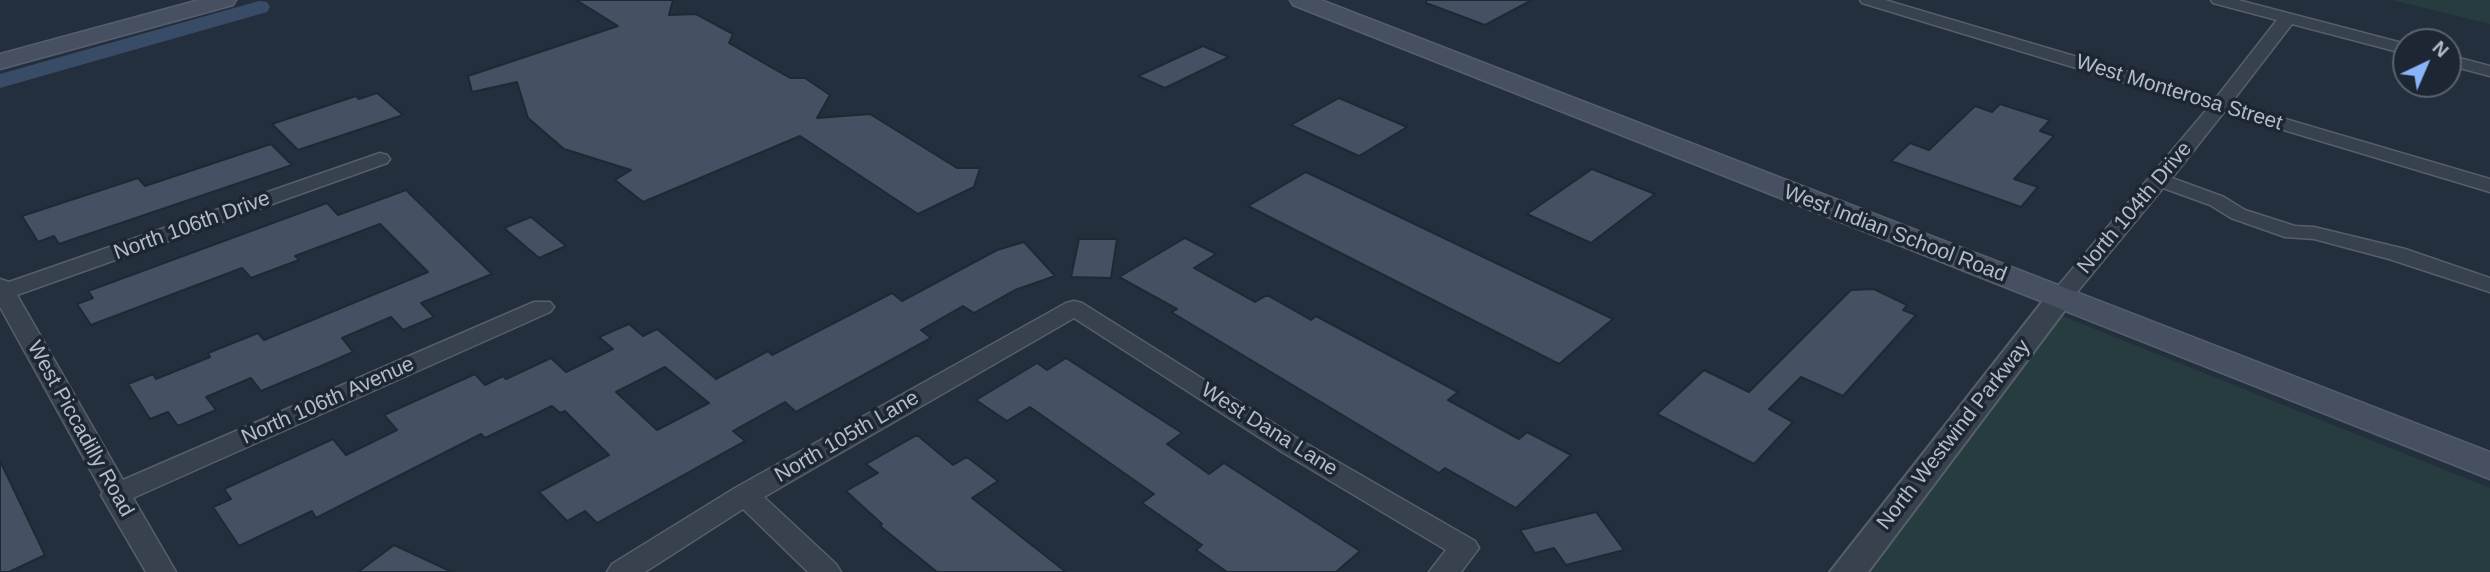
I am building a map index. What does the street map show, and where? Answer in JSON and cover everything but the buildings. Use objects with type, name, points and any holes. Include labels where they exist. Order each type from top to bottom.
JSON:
[{"type":"main road","points":[[0,47],[172,0]]},
{"type":"main road","points":[[0,62],[225,0]]},
{"type":"main road","name":"West Indian School Road","points":[[1301,0],[2490,466]]},
{"type":"street","name":"West Monterosa Street","points":[[1868,0],[2490,186]]},
{"type":"street","points":[[2219,0],[2392,45]]},
{"type":"street","name":"North 104th Drive","points":[[2060,298],[2159,180],[2288,18]]},
{"type":"street","points":[[2462,64],[2490,71]]},
{"type":"street","name":"North 106th Drive","points":[[2,289],[380,159]]},
{"type":"street","points":[[2159,180],[2217,201],[2238,214],[2264,215],[2293,232],[2314,233],[2397,254],[2490,285]]},
{"type":"street","name":"West Piccadilly Road","points":[[2,289],[161,572]]},
{"type":"street","name":"North Westwind Parkway","points":[[1848,572],[2060,298]]},
{"type":"street","name":"North 106th Avenue","points":[[116,495],[542,307]]},
{"type":"street","name":"North 105th Lane","points":[[622,572],[744,495],[1074,308]]},
{"type":"street","name":"West Dana Lane","points":[[1074,308],[1291,446],[1465,548]]},
{"type":"street","points":[[744,495],[826,572]]},
{"type":"street","points":[[1444,572],[1465,548]]},
{"type":"green space","points":[[2392,0],[2490,0],[2490,24]]},
{"type":"green space","points":[[2050,311],[2490,488],[2490,572],[1848,572]]},
{"type":"waterway","points":[[0,81],[259,7]]}]
